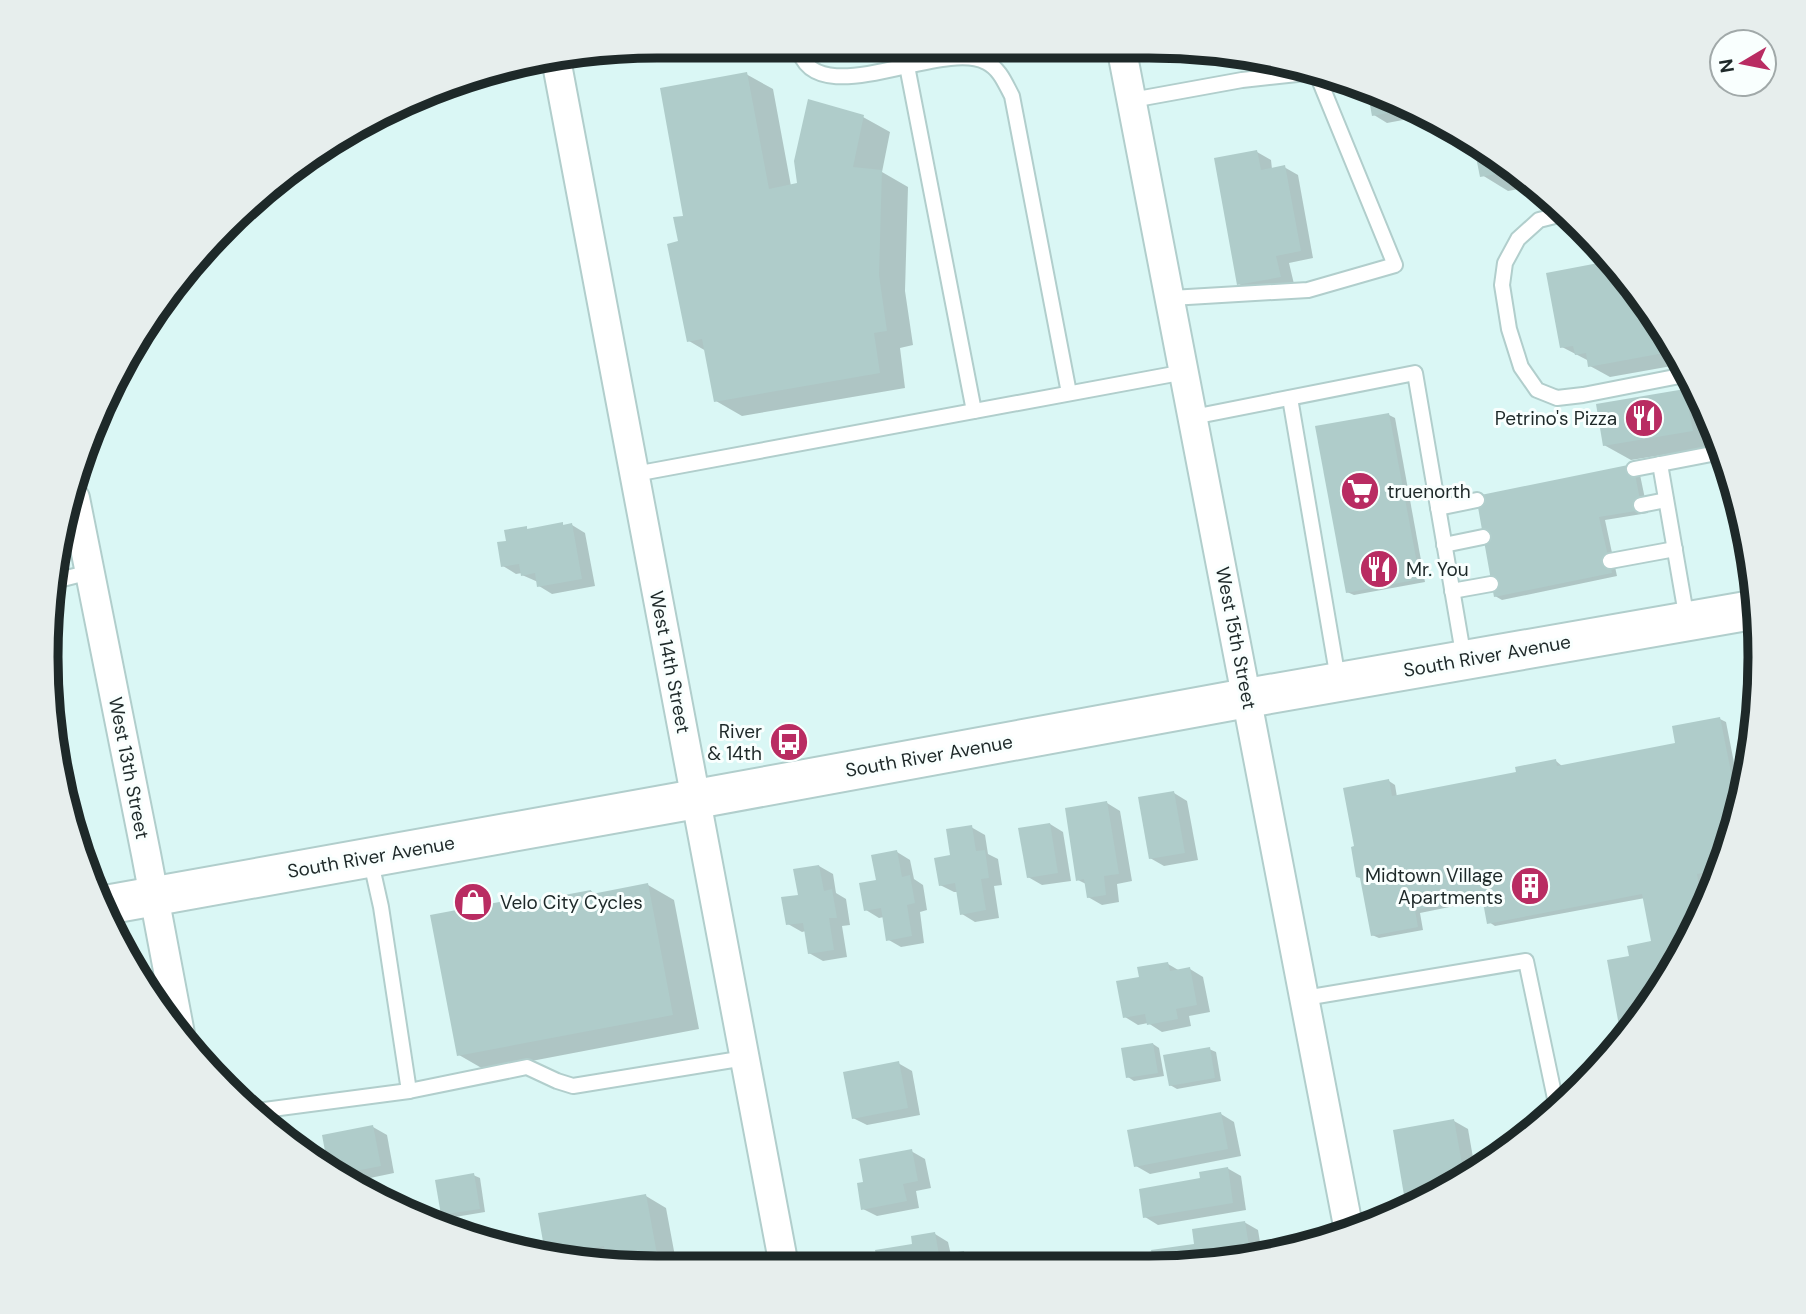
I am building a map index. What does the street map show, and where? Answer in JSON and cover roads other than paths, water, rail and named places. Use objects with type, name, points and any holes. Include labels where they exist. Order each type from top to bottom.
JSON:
[{"type":"main road","name":"South River Avenue","points":[[111,904],[1247,698],[1746,611]]},
{"type":"street","name":"West 15th Street","points":[[1123,58],[1347,1222]]},
{"type":"street","name":"West 14th Street","points":[[557,66],[782,1256]]},
{"type":"street","name":"West 13th Street","points":[[77,507],[176,1014]]},
{"type":"lane","points":[[803,58],[806,65],[819,74],[838,77],[949,58]]},
{"type":"lane","points":[[975,58],[988,63],[1002,76],[1012,96],[1069,393]]},
{"type":"lane","points":[[907,66],[974,411]]},
{"type":"lane","points":[[1132,100],[1242,80],[1290,75]]},
{"type":"lane","points":[[1171,298],[1308,290],[1395,265],[1321,83]]},
{"type":"lane","points":[[1555,216],[1539,220],[1518,239],[1505,262],[1502,285],[1509,328],[1521,367],[1537,390],[1557,398],[1678,376]]},
{"type":"lane","points":[[635,474],[1185,372]]},
{"type":"lane","points":[[1193,417],[1415,373],[1464,660]]},
{"type":"lane","points":[[1290,398],[1339,682]]},
{"type":"lane","points":[[1634,469],[1712,454]]},
{"type":"lane","points":[[1660,464],[1687,621]]},
{"type":"lane","points":[[1438,508],[1477,500]]},
{"type":"lane","points":[[1641,505],[1666,500]]},
{"type":"lane","points":[[1444,545],[1483,537]]},
{"type":"lane","points":[[1609,561],[1675,548]]},
{"type":"lane","points":[[63,579],[90,572]]},
{"type":"lane","points":[[1452,591],[1491,584]]},
{"type":"lane","points":[[370,857],[408,1091]]},
{"type":"lane","points":[[1304,998],[1526,961],[1555,1098]]},
{"type":"lane","points":[[264,1110],[408,1091],[527,1067],[573,1086],[745,1058]]},
{"type":"place","name":"Petrino's Pizza","points":[[1644,418]]},
{"type":"place","name":"truenorth","points":[[1360,491]]},
{"type":"place","name":"Mr. You","points":[[1379,569]]},
{"type":"place","name":"River & 14th","points":[[789,742]]},
{"type":"place","name":"Midtown Village Apartments","points":[[1530,886]]},
{"type":"place","name":"Velo City Cycles","points":[[473,902]]}]
